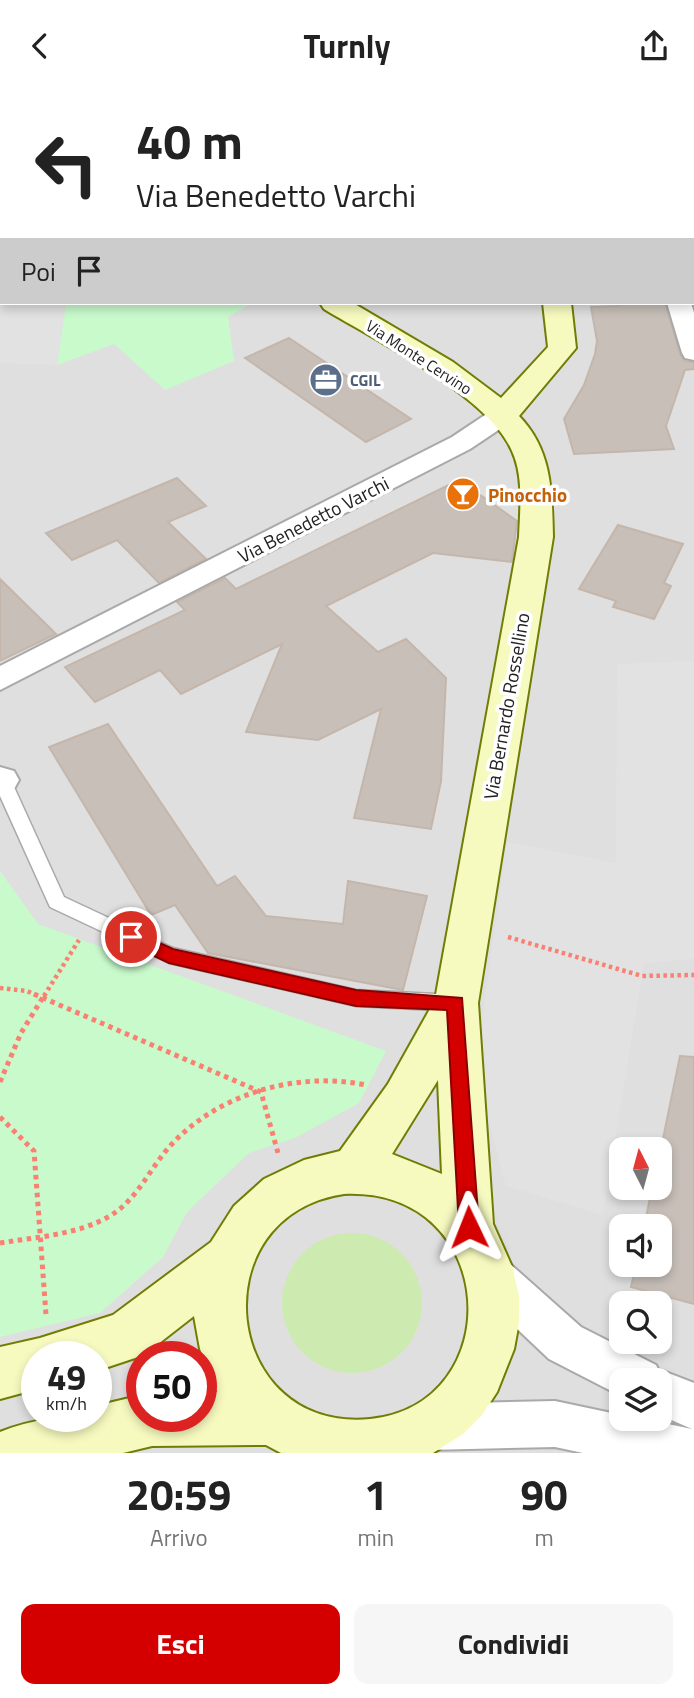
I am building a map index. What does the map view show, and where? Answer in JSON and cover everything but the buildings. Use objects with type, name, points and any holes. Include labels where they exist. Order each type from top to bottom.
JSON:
[{"type":"main road","name":"Via Monte Cervino","points":[[337,305],[468,387],[503,415]]},
{"type":"main road","name":"Via Benedetto Varchi","points":[[503,415],[562,348],[557,305]]},
{"type":"main road","name":"Via Bernardo Rossellino","points":[[456,1003],[536,537],[536,489],[528,450],[503,415]]},
{"type":"main road","points":[[353,1172],[404,1098],[456,1003]]},
{"type":"main road","points":[[456,1003],[469,1227]]},
{"type":"main road","points":[[353,1172],[397,1178],[437,1197],[469,1227],[484,1252],[494,1278],[497,1321],[487,1362],[463,1399],[429,1440],[349,1446],[309,1437],[273,1418],[241,1386],[223,1345],[218,1301],[227,1260],[247,1225],[277,1197],[314,1179],[353,1172]]},
{"type":"main road","points":[[95,1341],[126,1337],[227,1260]]},
{"type":"main road","points":[[0,1373],[21,1362]]},
{"type":"main road","points":[[14,1453],[152,1419],[273,1418]]},
{"type":"street","points":[[680,305],[694,353]]},
{"type":"street","name":"Via Benedetto Varchi","points":[[0,679],[461,443],[503,415]]},
{"type":"street","points":[[494,1278],[565,1343],[614,1368]]},
{"type":"street","points":[[672,1397],[694,1407]]},
{"type":"street","points":[[429,1440],[555,1424],[694,1453]]},
{"type":"lane","points":[[1,778],[57,902],[169,955],[356,998],[456,1003]]},
{"type":"path","points":[[473,903],[508,911],[505,936],[642,976],[694,975]]},
{"type":"path","points":[[0,1082],[21,1033],[92,919]]},
{"type":"path","points":[[0,988],[27,991],[261,1092]]},
{"type":"path","points":[[0,1244],[68,1232],[110,1216],[138,1192],[172,1144],[212,1113],[275,1086],[323,1078],[355,1081],[374,1088]]},
{"type":"path","points":[[261,1092],[278,1153]]},
{"type":"path","points":[[0,1117],[34,1151],[48,1341]]},
{"type":"shaded area","points":[[0,305],[694,305],[694,1453],[0,1453]]},
{"type":"shaded area","points":[[0,305],[66,305],[57,365],[0,363]]},
{"type":"shaded area","points":[[694,661],[694,959],[644,963],[616,1137],[609,1137],[609,1178],[603,1215],[506,1186],[475,1069],[507,842],[616,863],[617,664]]},
{"type":"green space","points":[[66,305],[249,305],[228,317],[234,361],[165,390],[114,344],[57,365]]},
{"type":"green space","points":[[0,871],[38,924],[386,1051],[359,1103],[295,1138],[249,1153],[187,1212],[163,1257],[100,1313],[0,1337]]},
{"type":"green space","points":[[352,1233],[379,1238],[402,1253],[417,1276],[422,1303],[417,1330],[402,1353],[379,1368],[352,1373],[325,1368],[302,1353],[287,1330],[282,1303],[287,1276],[302,1253],[325,1238]]},
{"type":"place","name":"CGIL","points":[[326,380]]},
{"type":"place","name":"Pinocchio","points":[[463,494]]},
{"type":"route","points":[[131,937],[169,955],[356,998],[456,1003],[469,1227]]}]
